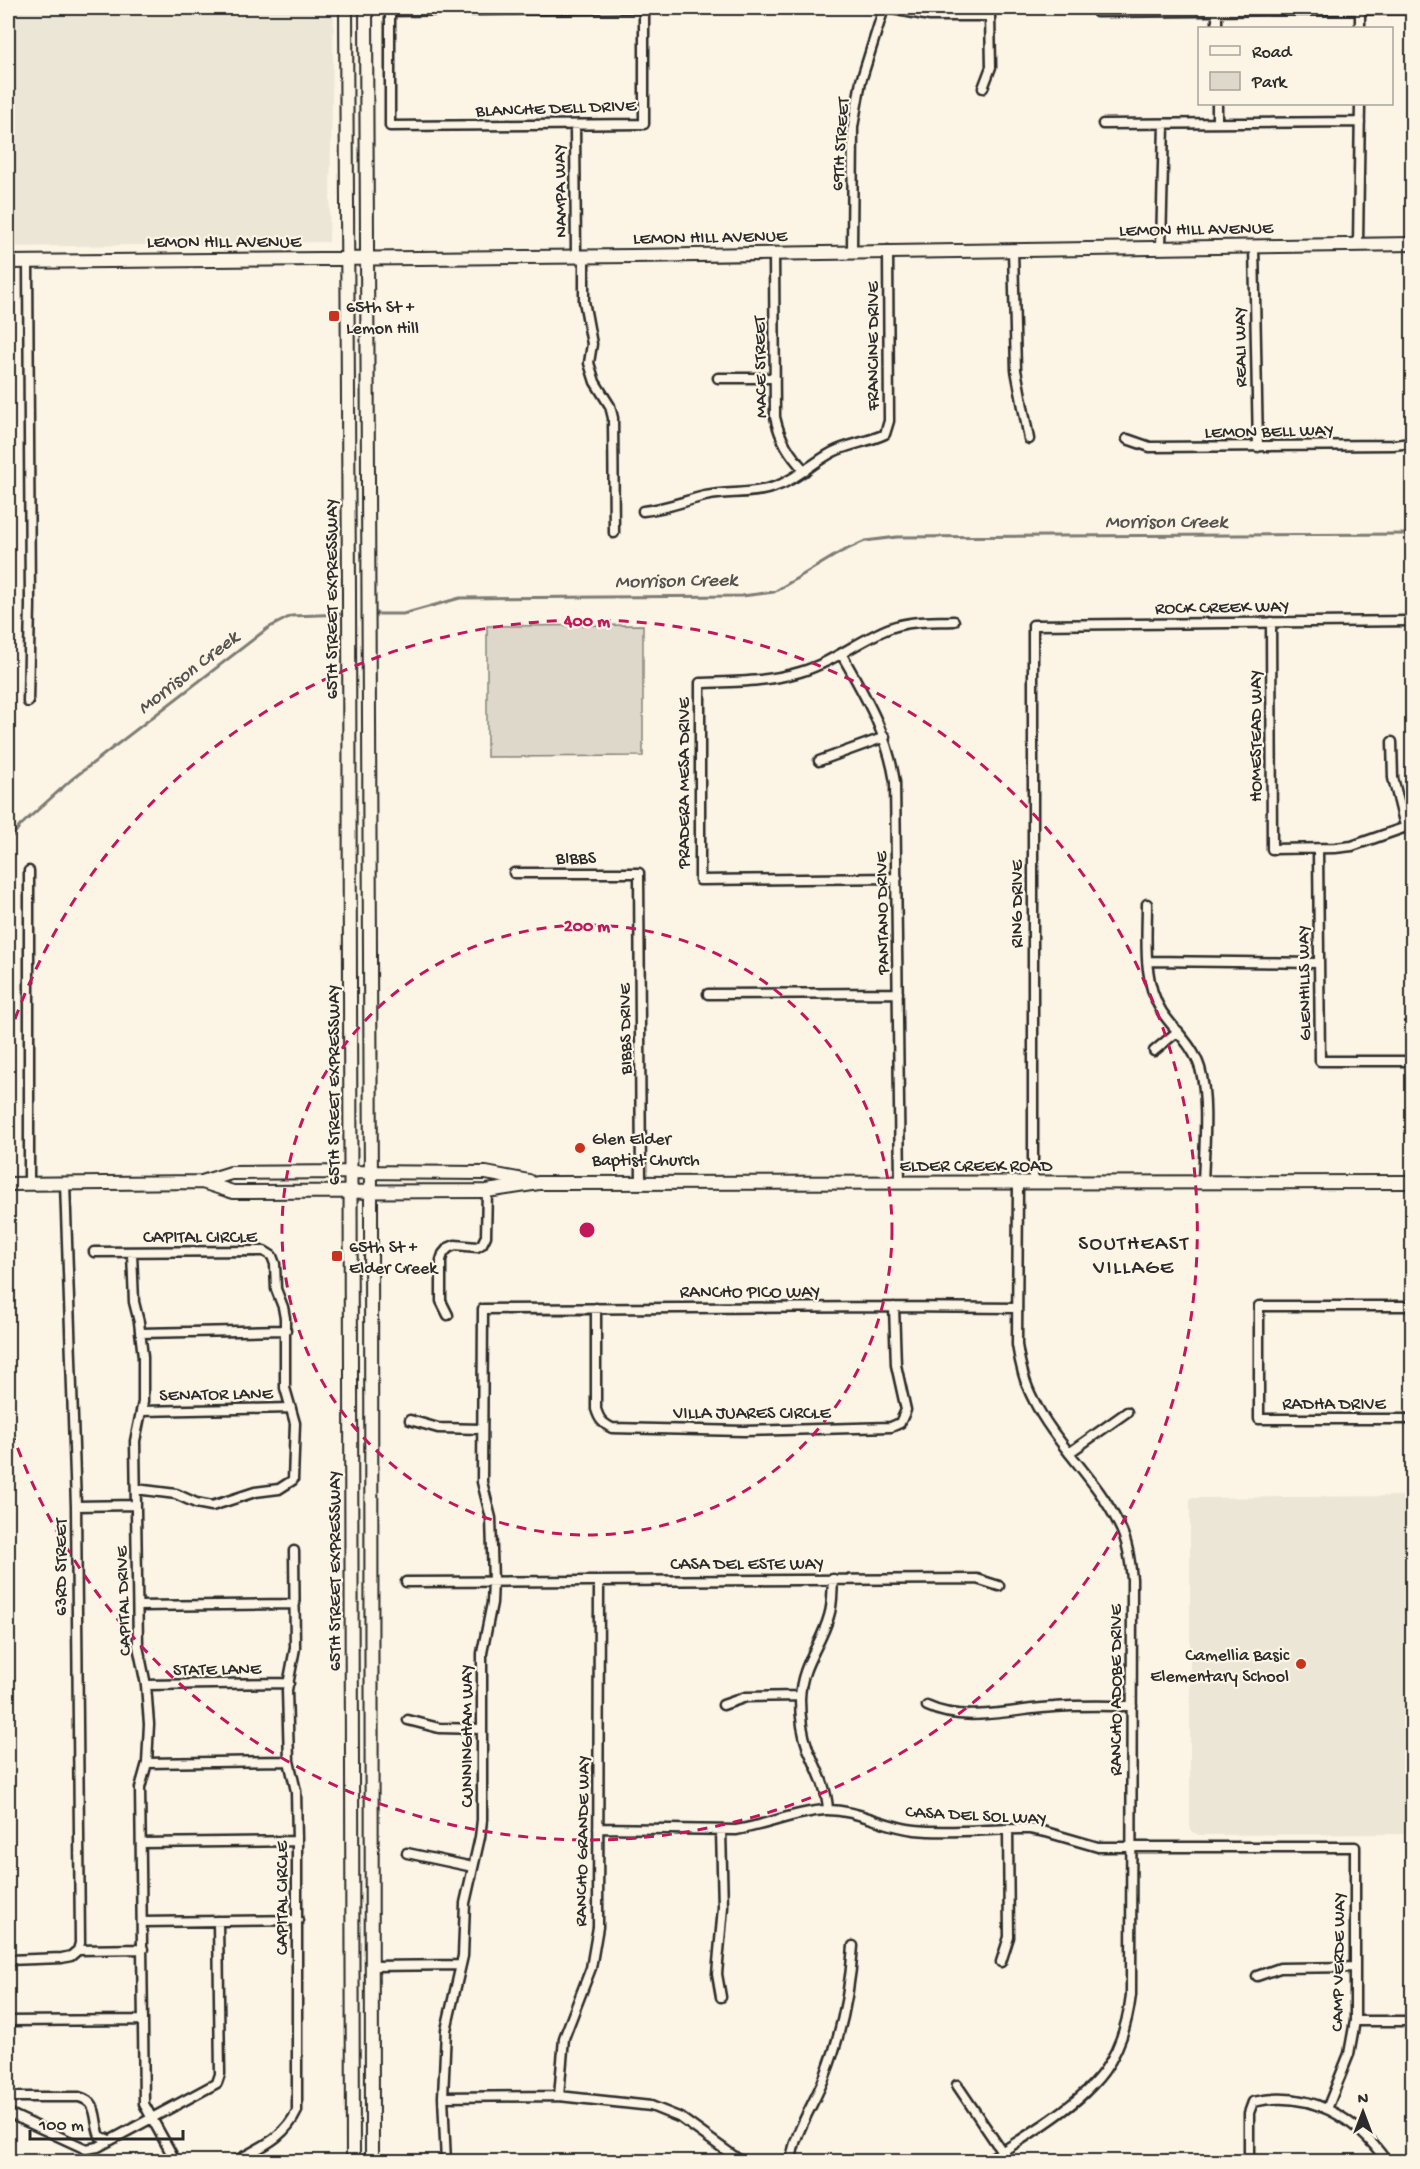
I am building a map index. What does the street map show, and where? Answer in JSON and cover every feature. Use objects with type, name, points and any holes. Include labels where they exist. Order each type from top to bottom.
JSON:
[{"type":"main road","name":"65TH STREET EXPRESSWAY","points":[[346,8],[353,2162]]},
{"type":"main road","name":"65TH STREET EXPRESSWAY","points":[[366,8],[372,2162]]},
{"type":"main road","name":"LEMON HILL AVENUE","points":[[8,262],[1413,244]]},
{"type":"main road","name":"ELDER CREEK ROAD","points":[[8,1184],[202,1182],[231,1173],[351,1172],[486,1173],[539,1183]]},
{"type":"main road","name":"ELDER CREEK ROAD","points":[[202,1182],[233,1192],[487,1191],[539,1183],[1413,1182]]},
{"type":"street","name":"BLANCHE DELL DRIVE","points":[[644,8],[644,124],[390,126],[390,9],[644,8]]},
{"type":"street","points":[[886,8],[915,15],[990,16],[991,68],[983,88]]},
{"type":"street","name":"69TH STREET","points":[[852,251],[854,115],[861,81],[886,8]]},
{"type":"street","points":[[1360,9],[1360,27]]},
{"type":"street","points":[[1097,12],[1413,9]]},
{"type":"street","points":[[1217,11],[1217,27]]},
{"type":"street","points":[[1217,105],[1217,123]]},
{"type":"street","points":[[1358,244],[1360,105]]},
{"type":"street","points":[[1103,124],[1360,122]]},
{"type":"street","points":[[1161,247],[1164,124]]},
{"type":"street","name":"NAMPA WAY","points":[[575,125],[580,256],[586,322],[591,330],[592,344],[589,363],[595,382],[610,406],[613,418],[614,533]]},
{"type":"street","name":"REALI WAY","points":[[1254,246],[1258,447]]},
{"type":"street","points":[[1013,249],[1016,370],[1029,439]]},
{"type":"street","name":"FRANCINE DRIVE","points":[[642,511],[668,507],[705,496],[761,490],[790,481],[836,451],[868,442],[885,434],[889,421],[888,250]]},
{"type":"street","name":"MACE STREET","points":[[774,252],[776,417],[785,448],[805,471]]},
{"type":"street","points":[[28,261],[30,605],[28,702]]},
{"type":"street","points":[[718,378],[775,378]]},
{"type":"street","name":"LEMON BELL WAY","points":[[1127,439],[1150,447],[1413,443]]},
{"type":"street","name":"PRADERA MESA DRIVE","points":[[897,878],[700,880],[700,683],[773,679],[801,672],[842,655],[892,627],[921,622],[954,621]]},
{"type":"street","name":"ROCK CREEK WAY","points":[[1033,625],[1413,621]]},
{"type":"street","name":"HOMESTEAD WAY","points":[[1271,622],[1272,849],[1318,849]]},
{"type":"street","name":"RING DRIVE","points":[[1033,625],[1033,1183]]},
{"type":"street","name":"PANTANO DRIVE","points":[[842,655],[875,713],[885,737],[895,782],[900,1183]]},
{"type":"street","points":[[819,761],[885,737]]},
{"type":"street","points":[[1318,849],[1352,846],[1409,825],[1393,778],[1392,742]]},
{"type":"street","name":"GLENHILLS WAY","points":[[1318,849],[1320,1061],[1413,1061]]},
{"type":"street","points":[[29,872],[29,1183]]},
{"type":"street","name":"BIBBS","points":[[514,873],[639,873]]},
{"type":"street","name":"BIBBS DRIVE","points":[[639,873],[641,1184]]},
{"type":"street","points":[[1147,904],[1148,973],[1156,1001],[1196,1057],[1203,1082],[1203,1183]]},
{"type":"street","points":[[1147,961],[1319,963]]},
{"type":"street","points":[[708,994],[898,993]]},
{"type":"street","points":[[1154,1051],[1179,1031]]},
{"type":"street","name":"63RD STREET","points":[[65,1183],[76,1506],[80,1943],[78,1950]]},
{"type":"street","name":"RANCHO ADOBE DRIVE","points":[[984,2162],[1003,2152],[1079,2099],[1106,2069],[1123,2036],[1131,1995],[1130,1559],[1125,1540],[1113,1514],[1040,1413],[1026,1383],[1017,1346],[1017,1183]]},
{"type":"street","points":[[448,1315],[441,1301],[441,1260],[448,1248],[458,1245],[477,1246],[484,1240],[487,1191]]},
{"type":"street","name":"CAPITAL CIRCLE","points":[[94,1252],[264,1251],[272,1256],[275,1264],[276,1290],[283,1306],[286,1330],[285,1388],[296,1423],[293,1480],[279,1489],[255,1492],[212,1506],[196,1503],[176,1494],[136,1489]]},
{"type":"street","name":"CAPITAL DRIVE","points":[[132,1253],[134,1302],[143,1357],[143,1402],[135,1441],[138,1654],[146,1685],[148,1724],[147,1763],[140,1788],[144,2104],[176,2162]]},
{"type":"street","name":"RANCHO PICO WAY","points":[[483,1309],[894,1306],[1017,1308]]},
{"type":"street","name":"VILLA JUARES CIRCLE","points":[[596,1308],[596,1409],[600,1419],[606,1425],[612,1428],[744,1431],[891,1427],[900,1423],[906,1410],[896,1365],[894,1306]]},
{"type":"street","name":"RADHA DRIVE","points":[[1413,1306],[1259,1306],[1259,1419],[1413,1419]]},
{"type":"street","name":"CUNNINGHAM WAY","points":[[446,2162],[443,2097],[446,2030],[461,1965],[465,1940],[465,1904],[482,1820],[482,1653],[492,1603],[493,1581],[491,1518],[482,1482],[483,1309]]},
{"type":"street","points":[[140,1333],[286,1330]]},
{"type":"street","name":"SENATOR LANE","points":[[141,1411],[291,1408]]},
{"type":"street","points":[[1070,1453],[1127,1412]]},
{"type":"street","points":[[410,1420],[438,1428],[482,1429]]},
{"type":"street","points":[[76,1506],[136,1505]]},
{"type":"street","name":"CAPITAL CIRCLE","points":[[234,2162],[279,2137],[290,2125],[297,2111],[296,1791],[289,1761],[287,1690],[296,1648],[294,1551]]},
{"type":"street","points":[[828,1810],[825,1786],[803,1731],[800,1696],[807,1664],[829,1616],[833,1579]]},
{"type":"street","name":"CASA DEL ESTE WAY","points":[[406,1582],[977,1579],[999,1586]]},
{"type":"street","name":"RANCHO GRANDE WAY","points":[[559,2097],[564,2038],[583,1991],[595,1951],[598,1927],[598,1581]]},
{"type":"street","points":[[138,1606],[295,1605]]},
{"type":"street","name":"STATE LANE","points":[[146,1685],[289,1683]]},
{"type":"street","points":[[723,1705],[746,1696],[800,1696]]},
{"type":"street","points":[[927,1706],[938,1712],[951,1714],[1006,1713],[1062,1706],[1132,1706]]},
{"type":"street","points":[[408,1720],[439,1728],[482,1729]]},
{"type":"street","points":[[147,1763],[289,1761]]},
{"type":"street","name":"CASA DEL SOL WAY","points":[[598,1828],[721,1831],[753,1827],[805,1812],[828,1810],[859,1814],[893,1826],[913,1830],[1008,1829],[1046,1832],[1098,1847],[1355,1847]]},
{"type":"street","points":[[1001,1962],[1008,1948],[1009,1937],[1008,1829]]},
{"type":"street","points":[[721,1831],[723,1907],[717,1974],[721,1997]]},
{"type":"street","points":[[141,1843],[297,1841]]},
{"type":"street","name":"CAMP VERDE WAY","points":[[1327,2109],[1349,2054],[1355,2021],[1355,1847]]},
{"type":"street","points":[[407,1853],[473,1867]]},
{"type":"street","points":[[142,1922],[298,1920]]},
{"type":"street","points":[[8,2113],[86,2149],[98,2147],[217,2083],[220,2074],[218,1921]]},
{"type":"street","points":[[791,2162],[794,2143],[834,2050],[848,1992],[853,1946]]},
{"type":"street","points":[[8,1960],[62,1958],[78,1950],[142,1949]]},
{"type":"street","points":[[372,1966],[461,1965]]},
{"type":"street","points":[[1257,1976],[1280,1968],[1355,1967]]},
{"type":"street","points":[[8,2021],[143,2020]]},
{"type":"street","points":[[1355,2021],[1413,2021]]},
{"type":"street","points":[[957,2085],[1009,2162]]},
{"type":"street","points":[[8,2097],[79,2097],[89,2100],[94,2108],[96,2127],[100,2136],[109,2140]]},
{"type":"street","points":[[443,2097],[559,2097],[631,2103],[667,2111],[697,2128],[742,2162]]},
{"type":"street","points":[[1249,2162],[1250,2113],[1253,2102],[1265,2099],[1303,2101],[1327,2109],[1355,2125],[1369,2138],[1387,2162]]},
{"type":"shaded area","points":[[8,8],[334,8],[329,242],[8,247]]},
{"type":"shaded area","name":"Camellia Basic Elementary School","points":[[1412,1496],[1412,1834],[1199,1835],[1190,1831],[1190,1498]]},
{"type":"green space","points":[[643,625],[643,756],[487,757],[487,626]]},
{"type":"waterway","name":"Morrison Creek","points":[[372,614],[403,614],[460,598],[742,596],[774,592],[839,553],[865,541],[897,537],[1412,534]]},
{"type":"waterway","name":"Morrison Creek","points":[[8,841],[21,825],[71,780],[268,628],[291,616],[347,614]]},
{"type":"place","name":"65th St + Lemon Hill","points":[[334,316]]},
{"type":"place","name":"Glen Elder Baptist Church","points":[[580,1148]]},
{"type":"place","name":"65th St + Elder Creek","points":[[337,1256]]},
{"type":"place","name":"Camellia Basic Elementary School","points":[[1301,1664]]},
{"type":"district","name":"SOUTHEAST VILLAGE","points":[[1134,1254]]}]
